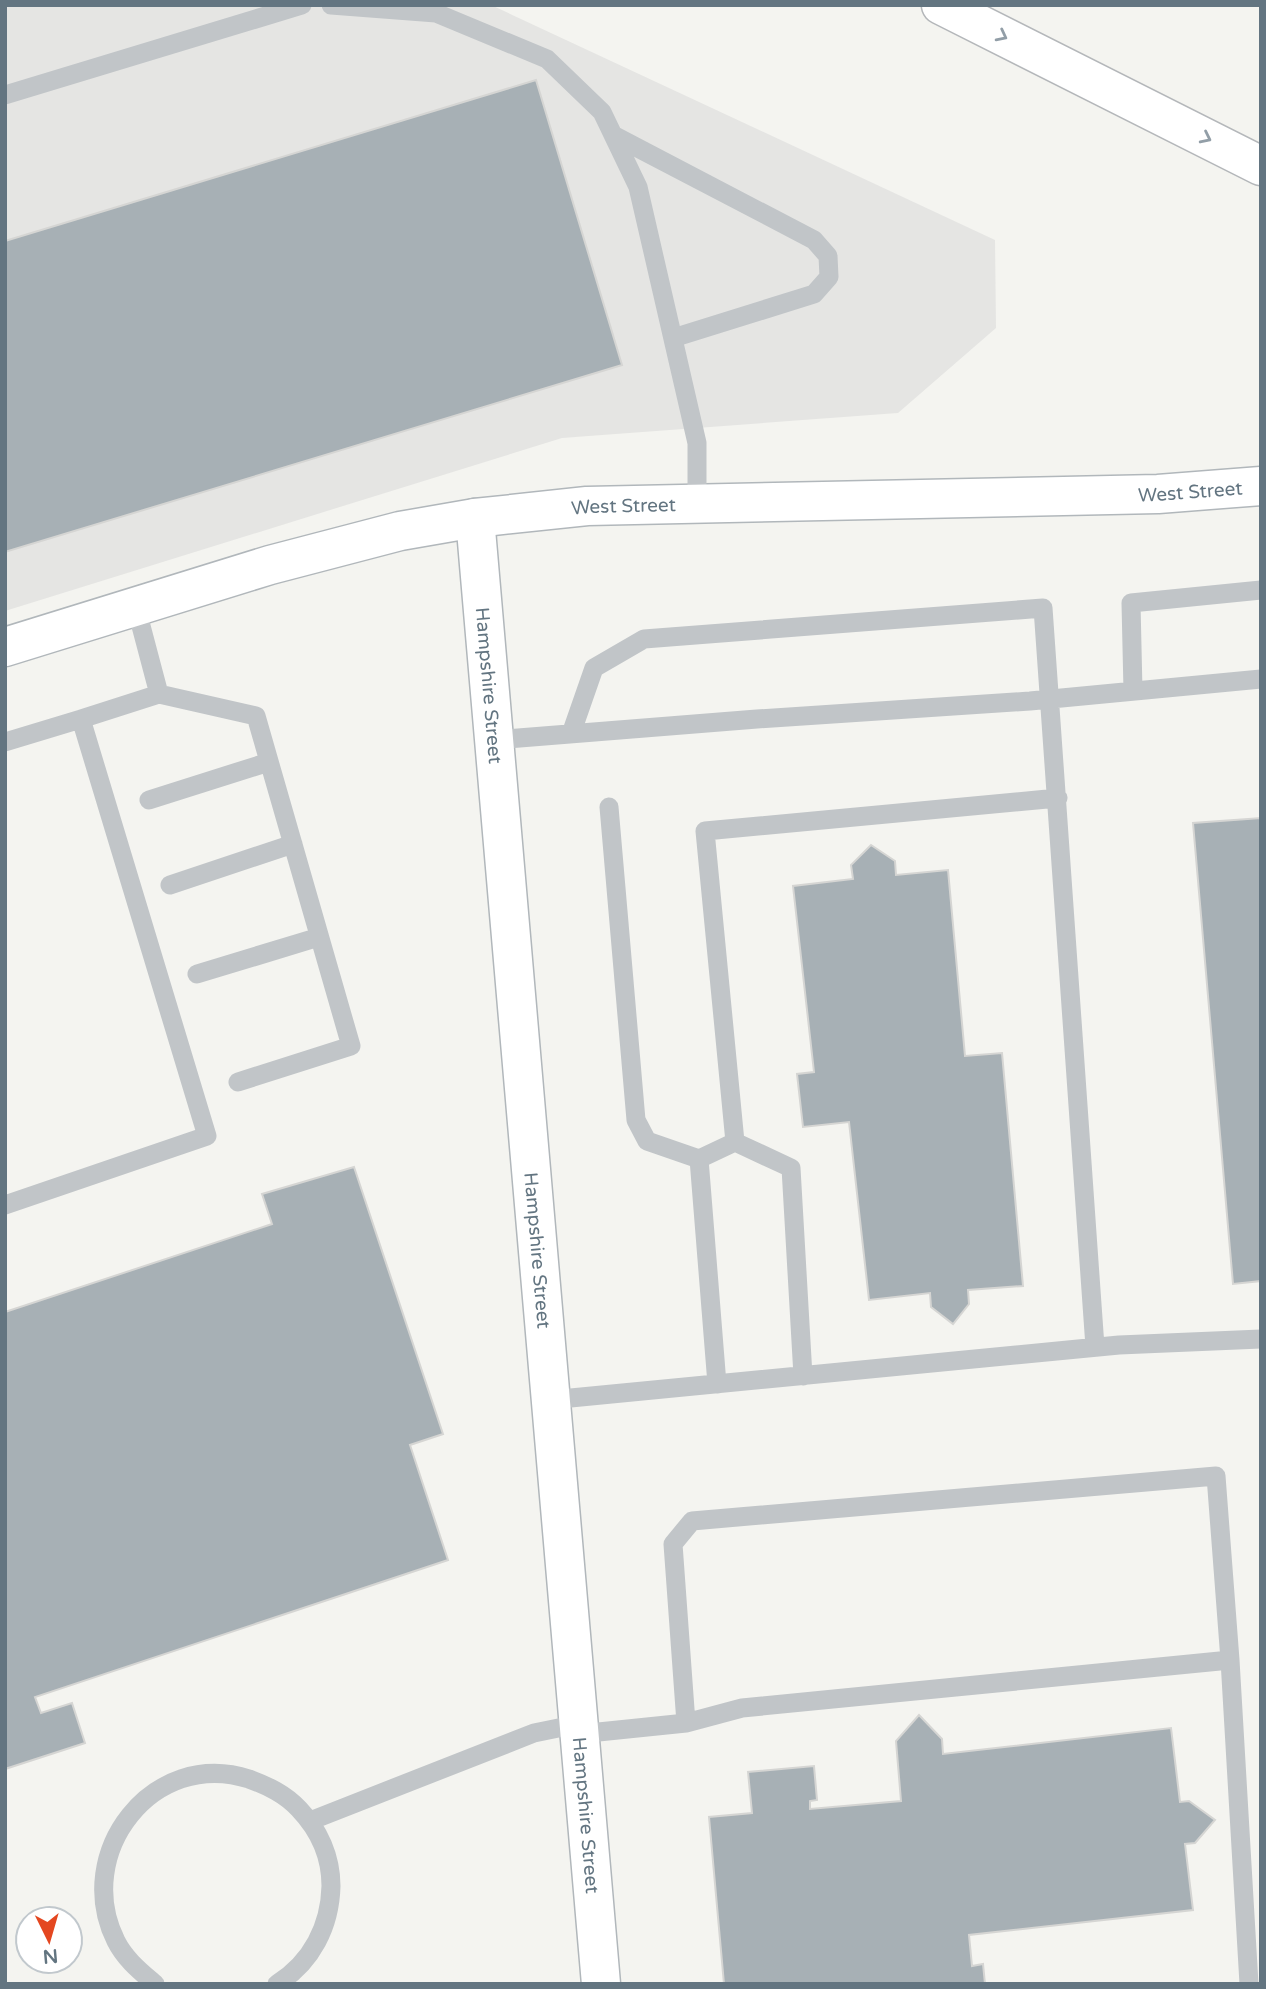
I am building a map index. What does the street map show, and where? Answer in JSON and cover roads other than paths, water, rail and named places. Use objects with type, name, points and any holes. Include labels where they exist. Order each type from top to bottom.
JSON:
[{"type":"main road","points":[[942,5],[1261,166]]},
{"type":"main road","name":"West Street","points":[[5,647],[270,565],[400,531],[475,519],[587,506],[1158,494],[1261,486]]},
{"type":"main road","name":"Hampshire Street","points":[[475,519],[601,1984]]},
{"type":"lane","points":[[5,95],[302,5]]},
{"type":"lane","points":[[331,5],[436,13],[547,59],[602,112],[638,187],[697,443],[697,504]]},
{"type":"lane","points":[[613,135],[814,240],[828,256],[829,277],[814,295],[673,338]]},
{"type":"lane","points":[[1133,691],[1131,603],[1261,590]]},
{"type":"lane","points":[[136,607],[159,694]]},
{"type":"lane","points":[[571,734],[594,668],[644,639],[1044,608],[1095,1348]]},
{"type":"lane","points":[[494,740],[1051,699],[1261,679]]},
{"type":"lane","points":[[5,742],[159,694],[256,716],[351,1046],[238,1082]]},
{"type":"lane","points":[[5,1205],[207,1136],[81,719]]},
{"type":"lane","points":[[149,800],[269,762]]},
{"type":"lane","points":[[735,1142],[705,831],[1058,797]]},
{"type":"lane","points":[[609,807],[636,1120],[647,1141],[699,1159],[735,1142]]},
{"type":"lane","points":[[170,885],[293,844]]},
{"type":"lane","points":[[197,974],[319,937]]},
{"type":"lane","points":[[735,1142],[791,1168],[803,1376]]},
{"type":"lane","points":[[699,1159],[717,1384]]},
{"type":"lane","points":[[550,1400],[1095,1348],[1261,1339]]},
{"type":"lane","points":[[686,1723],[673,1544],[692,1521],[1216,1476],[1249,1984]]},
{"type":"lane","points":[[310,1821],[534,1733],[686,1723],[742,1708],[1230,1660]]},
{"type":"lane","points":[[155,1984],[133,1966],[117,1942],[106,1916],[104,1897],[107,1859],[117,1832],[134,1809],[157,1791],[182,1779],[211,1774],[239,1776],[267,1785],[291,1800],[310,1821],[324,1846],[331,1874],[331,1903],[323,1930],[310,1955],[290,1976],[277,1984]]}]
